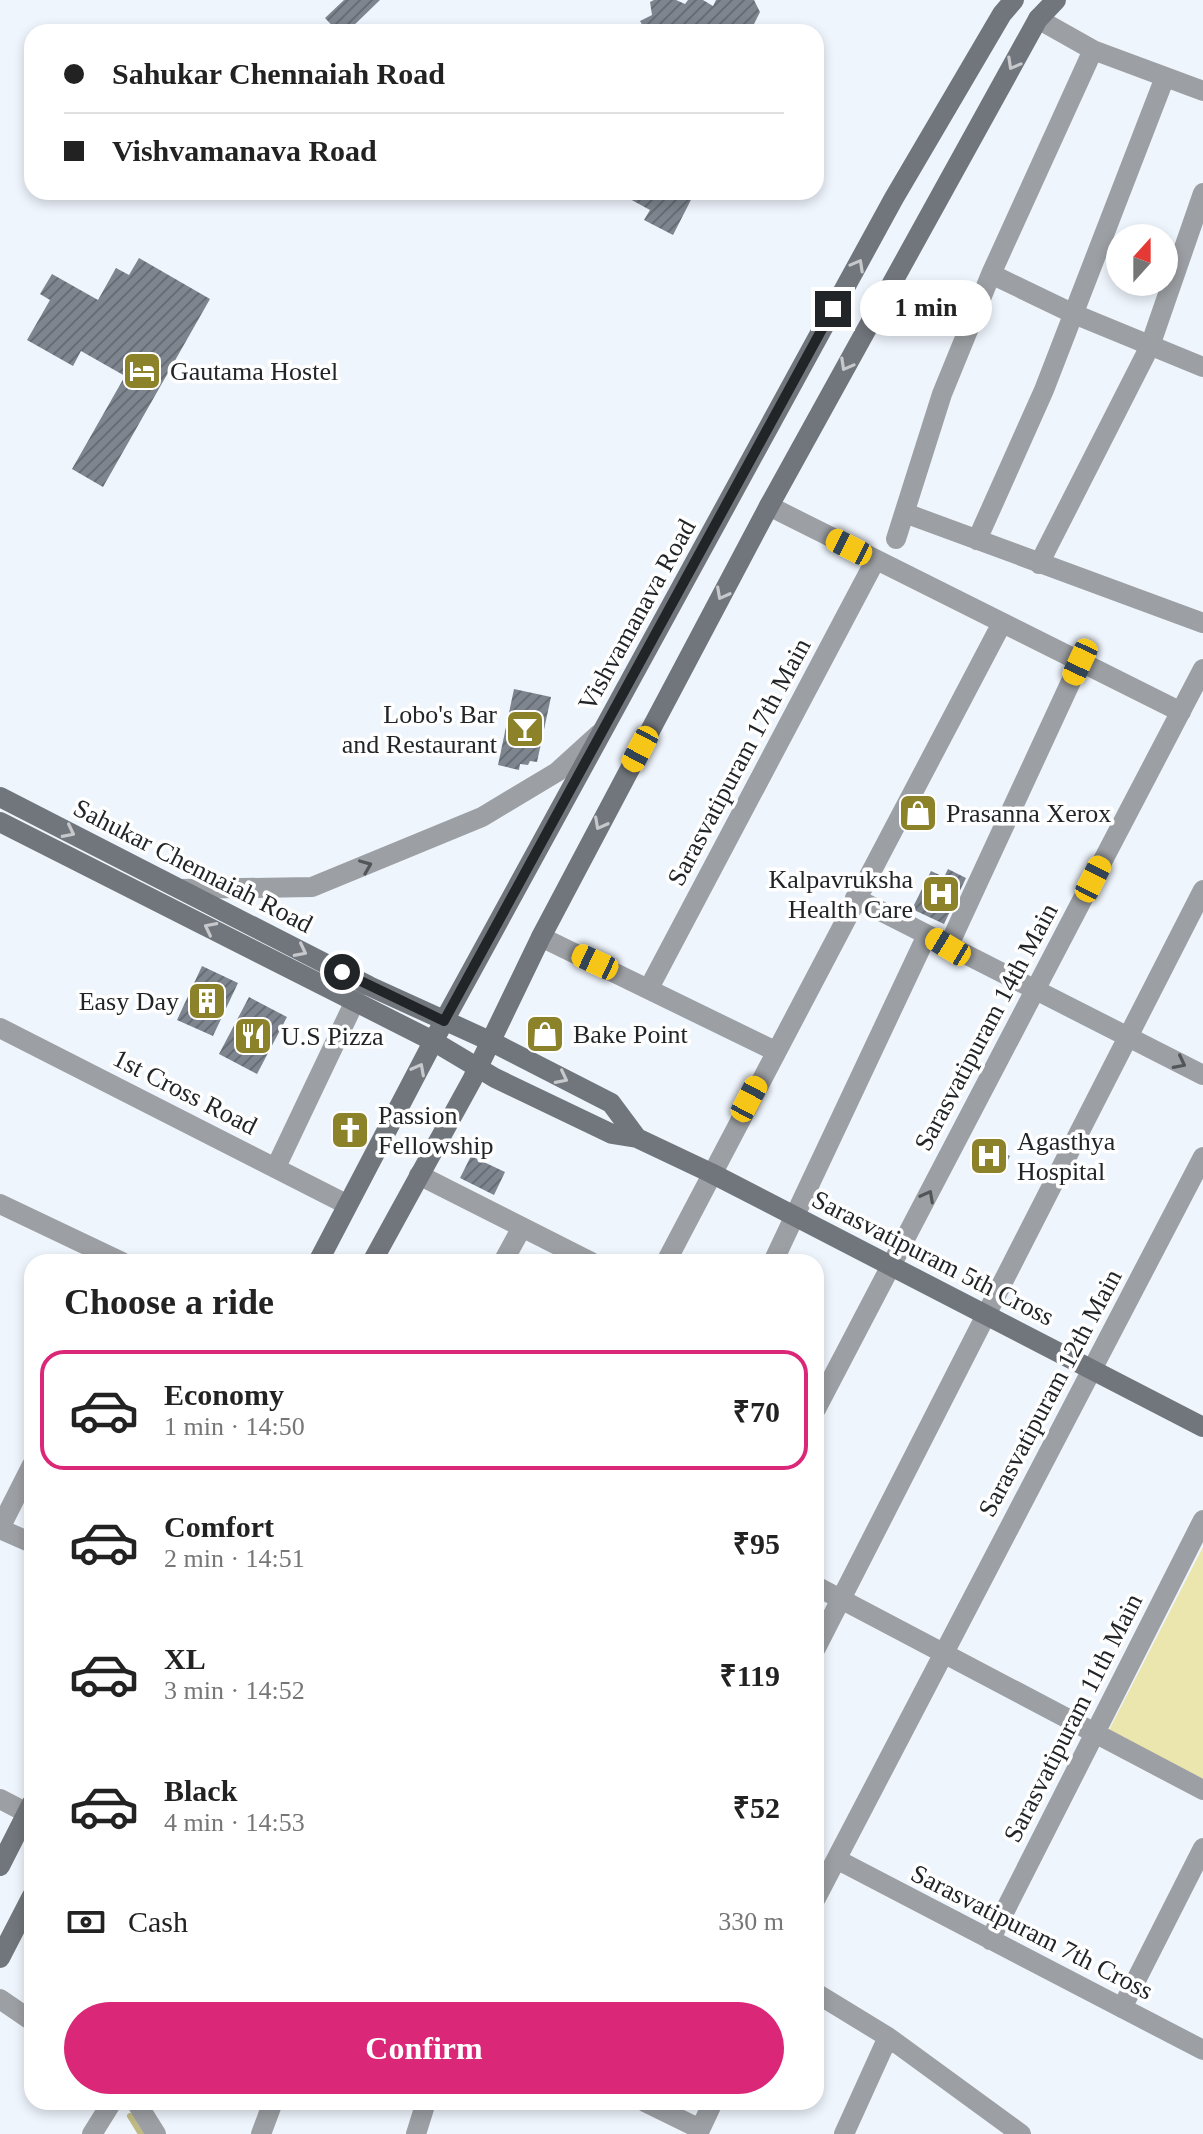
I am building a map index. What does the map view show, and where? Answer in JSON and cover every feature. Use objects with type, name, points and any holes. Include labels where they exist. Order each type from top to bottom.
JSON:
[{"type":"main road","name":"Vishvamanava Road","points":[[322,1254],[433,1041],[894,198],[1002,14],[1014,0]]},
{"type":"main road","points":[[376,1254],[492,1042],[541,937],[769,506],[1038,19],[1056,0]]},
{"type":"main road","name":"Sahukar Chennaiah Road","points":[[0,797],[369,986],[492,1042]]},
{"type":"main road","name":"Sahukar Chennaiah Road","points":[[1,824],[478,1066]]},
{"type":"main road","name":"Sarasvatipuram 5th Cross","points":[[492,1042],[611,1103],[637,1138]]},
{"type":"main road","name":"Sarasvatipuram 5th Cross","points":[[478,1066],[495,1078],[612,1134],[637,1138],[711,1173],[1203,1427]]},
{"type":"main road","points":[[0,1866],[24,1818]]},
{"type":"main road","points":[[0,1958],[24,1912]]},
{"type":"street","points":[[1038,19],[1093,50],[1203,91]]},
{"type":"street","points":[[896,539],[942,394],[991,274],[1093,50]]},
{"type":"street","points":[[977,540],[1044,390],[1165,77]]},
{"type":"street","points":[[1039,564],[1150,346],[1203,193]]},
{"type":"street","points":[[991,274],[1074,314],[1203,367]]},
{"type":"street","points":[[769,506],[1080,662],[1190,708]]},
{"type":"street","points":[[905,513],[1203,623]]},
{"type":"street","name":"Sarasvatipuram 17th Main","points":[[649,988],[875,561]]},
{"type":"street","points":[[670,1254],[1002,623]]},
{"type":"street","points":[[948,947],[1080,662]]},
{"type":"street","name":"Sarasvatipuram 14th Main","points":[[824,1394],[1035,990],[1190,708],[1203,669]]},
{"type":"street","points":[[180,889],[312,887],[482,817],[557,772],[605,729]]},
{"type":"street","points":[[824,1632],[1203,890]]},
{"type":"street","points":[[855,898],[1203,1075]]},
{"type":"street","points":[[777,1254],[927,935]]},
{"type":"street","points":[[541,937],[775,1051]]},
{"type":"street","points":[[276,1167],[355,1001]]},
{"type":"street","name":"1st Cross Road","points":[[0,1028],[346,1204]]},
{"type":"street","name":"Sarasvatipuram 12th Main","points":[[824,1884],[942,1652],[1203,1157]]},
{"type":"street","points":[[419,1175],[574,1254]]},
{"type":"street","points":[[0,1204],[105,1254]]},
{"type":"street","points":[[507,1254],[521,1229]]},
{"type":"street","points":[[24,1481],[0,1528],[24,1539]]},
{"type":"street","name":"Sarasvatipuram 11th Main","points":[[990,1940],[1203,1520]]},
{"type":"street","points":[[824,1590],[1203,1790]]},
{"type":"street","points":[[0,1799],[24,1806]]},
{"type":"street","points":[[1122,2008],[1203,1848]]},
{"type":"street","name":"Sarasvatipuram 7th Cross","points":[[838,1860],[1203,2050]]},
{"type":"street","points":[[824,1998],[888,2037],[1021,2134]]},
{"type":"street","points":[[0,1999],[24,2016]]},
{"type":"street","points":[[844,2134],[888,2037]]},
{"type":"street","points":[[92,2134],[107,2110]]},
{"type":"street","points":[[141,2110],[156,2134]]},
{"type":"street","points":[[261,2134],[270,2110]]},
{"type":"street","points":[[417,2134],[424,2110]]},
{"type":"street","points":[[660,2110],[699,2131],[709,2110]]},
{"type":"shaded area","points":[[1203,1547],[1203,1779],[1109,1730]]},
{"type":"building","points":[[344,0],[380,0],[355,24],[331,24],[325,18]]},
{"type":"building","points":[[676,0],[685,4],[688,0],[703,0],[713,6],[716,0],[754,0],[760,12],[754,24],[642,24],[640,21],[652,15],[650,2]]},
{"type":"building","points":[[632,200],[691,200],[673,235],[644,220],[650,210]]},
{"type":"building","name":"Gautama Hostel","points":[[139,258],[210,299],[103,487],[72,469],[125,376],[81,351],[73,366],[27,340],[50,300],[40,294],[52,274],[98,300],[116,268],[129,275]]},
{"type":"building","name":"Lobo's Bar and Restaurant","points":[[514,689],[551,697],[537,762],[520,764],[519,770],[498,765]]},
{"type":"building","points":[[948,869],[966,878],[944,924],[912,909],[931,871],[944,877]]},
{"type":"building","name":"Easy Day","points":[[202,966],[238,983],[213,1036],[177,1020]]},
{"type":"building","name":"U.S Pizza","points":[[249,997],[287,1017],[257,1074],[219,1054]]},
{"type":"building","points":[[983,1142],[1010,1156],[1000,1175],[973,1162]]},
{"type":"building","points":[[471,1156],[505,1172],[494,1195],[460,1178]]},
{"type":"waterway","points":[[130,2116],[141,2134]]},
{"type":"place","name":"Gautama Hostel","points":[[142,371]]},
{"type":"place","name":"Lobo's Bar and Restaurant","points":[[525,729]]},
{"type":"place","name":"Prasanna Xerox","points":[[918,813]]},
{"type":"place","name":"Kalpavruksha Health Care","points":[[941,894]]},
{"type":"place","name":"Easy Day","points":[[207,1001]]},
{"type":"place","name":"Bake Point","points":[[545,1034]]},
{"type":"place","name":"U.S Pizza","points":[[253,1036]]},
{"type":"place","name":"Passion Fellowship","points":[[350,1130]]},
{"type":"place","name":"Agasthya Hospital","points":[[989,1156]]},
{"type":"route","points":[[342,972],[444,1021],[833,309]]}]
